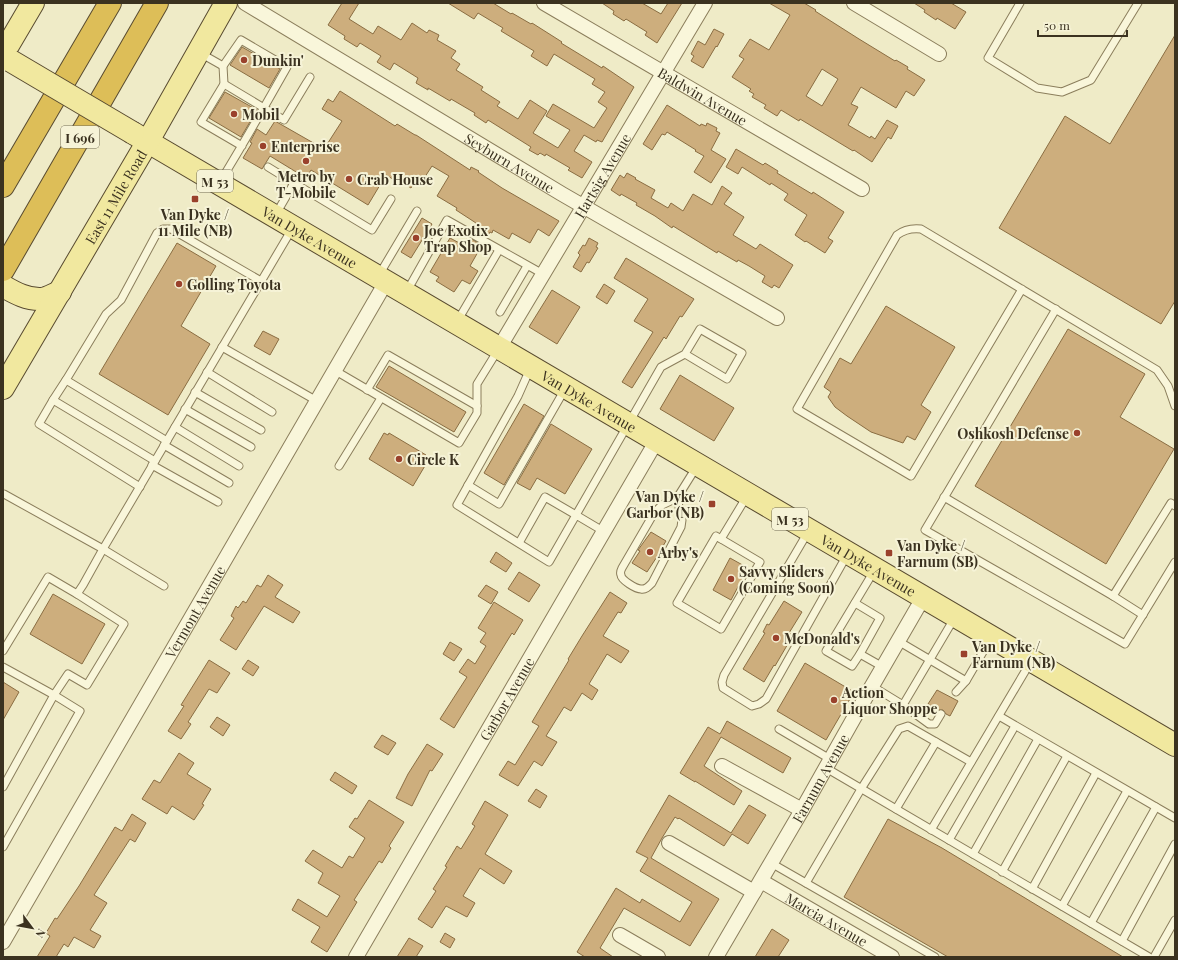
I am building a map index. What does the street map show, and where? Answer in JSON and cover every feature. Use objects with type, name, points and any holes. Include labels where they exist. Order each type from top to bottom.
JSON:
[{"type":"highway","name":"I 696","points":[[3,186],[110,3]]},
{"type":"highway","name":"I 696","points":[[3,270],[157,3]]},
{"type":"main road","points":[[6,57],[33,3]]},
{"type":"main road","name":"East 11 Mile Road","points":[[3,388],[51,296],[141,137],[198,52],[226,3]]},
{"type":"main road","name":"Van Dyke Avenue","points":[[6,57],[1175,745]]},
{"type":"main road","points":[[3,286],[27,298],[51,296]]},
{"type":"street","name":"Seyburn Avenue","points":[[245,3],[555,190],[777,318]]},
{"type":"street","name":"Baldwin Avenue","points":[[544,3],[862,189]]},
{"type":"street","name":"Hartsig Avenue","points":[[499,348],[704,3]]},
{"type":"street","points":[[854,3],[939,54]]},
{"type":"street","name":"Vermont Avenue","points":[[3,942],[334,370],[382,279]]},
{"type":"street","name":"Garbor Avenue","points":[[356,957],[657,440]]},
{"type":"street","name":"Farnum Avenue","points":[[716,957],[923,598]]},
{"type":"street","points":[[722,766],[802,810]]},
{"type":"street","name":"Marcia Avenue","points":[[669,843],[892,957]]},
{"type":"street","points":[[620,935],[658,957]]},
{"type":"lane","points":[[1020,3],[988,58],[1037,88],[1062,92],[1091,80],[1138,3]]},
{"type":"lane","points":[[219,183],[242,146],[288,67],[241,40],[223,66],[224,84],[202,122],[212,124],[220,128],[236,138],[242,146]]},
{"type":"lane","points":[[198,52],[223,66]]},
{"type":"lane","points":[[224,84],[231,92],[255,106],[264,108],[284,120],[310,76]]},
{"type":"lane","points":[[268,167],[372,230],[391,199]]},
{"type":"lane","points":[[274,216],[294,183]]},
{"type":"lane","points":[[382,279],[417,211]]},
{"type":"lane","points":[[406,293],[448,220],[543,274]]},
{"type":"lane","points":[[77,594],[293,227]]},
{"type":"lane","points":[[1022,289],[911,476],[797,409],[897,235],[902,231],[914,228],[921,229],[1056,309],[1157,370],[1168,386],[1175,406]]},
{"type":"lane","points":[[140,487],[39,424],[53,400],[106,314],[121,300],[157,233],[163,229],[171,229],[261,281]]},
{"type":"lane","points":[[456,323],[500,250]]},
{"type":"lane","points":[[500,312],[527,266]]},
{"type":"lane","points":[[1056,309],[925,530],[1126,644],[1175,562]]},
{"type":"lane","points":[[531,367],[518,396],[457,505],[549,562],[661,367],[685,354],[700,330],[742,353],[727,379],[685,354]]},
{"type":"lane","points":[[222,347],[316,401]]},
{"type":"lane","points":[[334,370],[459,443],[477,413],[477,384],[499,348]]},
{"type":"lane","points":[[367,390],[388,355],[477,406]]},
{"type":"lane","points":[[207,372],[272,412]]},
{"type":"lane","points":[[66,380],[229,483]]},
{"type":"lane","points":[[468,485],[499,504],[567,388]]},
{"type":"lane","points":[[196,392],[261,430]]},
{"type":"lane","points":[[339,466],[381,398]]},
{"type":"lane","points":[[53,400],[218,502]]},
{"type":"lane","points":[[185,409],[251,448]]},
{"type":"lane","points":[[175,427],[239,466]]},
{"type":"lane","points":[[677,498],[682,520],[681,527],[652,583],[648,587],[639,590],[623,580],[621,575],[622,568],[654,513],[662,505],[677,498],[698,464]]},
{"type":"lane","points":[[4,494],[103,549],[164,586]]},
{"type":"lane","points":[[721,539],[748,494]]},
{"type":"lane","points":[[519,543],[545,497],[603,531]]},
{"type":"lane","points":[[944,497],[1143,615]]},
{"type":"lane","points":[[1113,596],[1174,502]]},
{"type":"lane","points":[[809,530],[724,675],[722,682],[723,688],[752,706],[759,704],[766,699],[848,553]]},
{"type":"lane","points":[[716,536],[721,539],[760,562],[721,629],[677,604],[716,536]]},
{"type":"lane","points":[[855,603],[880,618],[852,666],[826,651],[875,569]]},
{"type":"lane","points":[[3,651],[48,577],[124,624],[87,685],[68,674],[54,695],[3,787]]},
{"type":"lane","points":[[904,705],[956,617]]},
{"type":"lane","points":[[956,692],[966,681],[991,638]]},
{"type":"lane","points":[[898,641],[966,681]]},
{"type":"lane","points":[[860,654],[883,667]]},
{"type":"lane","points":[[931,830],[1031,661]]},
{"type":"lane","points":[[3,667],[80,711],[3,847]]},
{"type":"lane","points":[[872,686],[904,705],[929,724],[935,724],[941,714]]},
{"type":"lane","points":[[999,716],[1175,818]]},
{"type":"lane","points":[[806,883],[861,789],[899,729],[908,726],[971,762]]},
{"type":"lane","points":[[949,840],[1015,726]]},
{"type":"lane","points":[[779,729],[861,789],[1149,957]]},
{"type":"lane","points":[[973,854],[1038,739]]},
{"type":"lane","points":[[896,809],[936,742]]},
{"type":"lane","points":[[1002,872],[1067,756]]},
{"type":"lane","points":[[1032,889],[1096,773]]},
{"type":"lane","points":[[1062,906],[1127,790]]},
{"type":"lane","points":[[1091,923],[1156,807]]},
{"type":"lane","points":[[1122,942],[1175,844]]},
{"type":"lane","points":[[771,863],[935,957]]},
{"type":"lane","points":[[1154,957],[1175,920]]},
{"type":"building","points":[[342,3],[359,3],[349,19],[373,34],[378,26],[401,40],[412,23],[427,33],[429,30],[439,35],[437,40],[456,51],[451,58],[460,64],[456,70],[483,87],[481,90],[500,102],[497,106],[518,119],[530,100],[547,111],[533,133],[558,148],[570,130],[546,116],[553,104],[594,128],[607,108],[598,102],[605,92],[592,84],[595,79],[554,54],[547,66],[531,56],[534,51],[501,31],[503,28],[478,13],[474,19],[448,3],[493,3],[511,14],[512,13],[531,24],[532,23],[562,42],[561,43],[602,68],[603,66],[634,87],[602,142],[597,140],[596,142],[584,135],[574,151],[592,162],[582,178],[568,170],[570,168],[546,154],[545,156],[540,153],[538,155],[529,150],[531,147],[488,120],[486,123],[474,115],[475,113],[451,99],[450,101],[416,83],[418,78],[394,63],[390,70],[377,62],[381,56],[360,43],[357,47],[344,39],[345,36],[328,25]]},
{"type":"building","points":[[602,3],[642,3],[661,14],[668,3],[682,3],[657,43],[645,35],[647,32],[626,19],[624,21],[613,14],[614,11]]},
{"type":"building","points":[[769,3],[804,3],[859,39],[895,61],[896,60],[908,67],[907,69],[925,80],[914,96],[906,91],[896,108],[861,87],[851,104],[858,107],[848,125],[870,138],[871,136],[875,139],[887,120],[898,126],[891,139],[888,137],[872,162],[800,119],[799,121],[781,110],[777,116],[764,108],[766,105],[752,97],[754,94],[749,91],[751,89],[732,77],[744,59],[739,56],[750,39],[769,50],[790,15]],"holes":[[[822,69],[838,79],[822,106],[806,96]]]},
{"type":"building","points":[[914,3],[951,3],[966,12],[955,29],[937,18],[936,20]]},
{"type":"building","points":[[714,29],[724,34],[703,68],[691,61],[694,56],[691,54],[698,41],[705,45]]},
{"type":"building","points":[[1175,35],[1175,301],[1161,324],[999,228],[1065,116],[1110,144]]},
{"type":"building","points":[[242,47],[280,69],[269,88],[230,65]]},
{"type":"building","points":[[340,91],[395,126],[397,124],[416,135],[470,170],[471,167],[479,171],[478,172],[502,188],[559,221],[549,236],[538,229],[530,243],[512,233],[509,239],[493,230],[487,237],[473,229],[476,223],[456,210],[457,208],[437,196],[449,176],[432,166],[419,186],[414,183],[411,188],[397,179],[396,181],[386,175],[368,205],[311,170],[306,178],[270,156],[262,169],[243,158],[252,143],[250,142],[257,129],[266,135],[275,121],[324,149],[342,121],[322,109],[328,99],[333,102]]},
{"type":"building","points":[[225,92],[257,110],[241,137],[209,118]]},
{"type":"building","points":[[667,105],[700,126],[701,124],[706,126],[707,123],[717,128],[716,131],[720,133],[711,150],[726,159],[711,183],[694,172],[704,156],[667,132],[665,135],[662,134],[652,150],[643,144]]},
{"type":"building","points":[[736,149],[763,165],[765,163],[778,171],[777,173],[812,194],[813,192],[844,212],[828,238],[833,241],[825,253],[795,235],[807,215],[784,200],[788,194],[771,183],[770,185],[742,167],[738,174],[726,167]]},
{"type":"building","points":[[627,173],[655,190],[651,198],[668,208],[671,203],[683,211],[693,194],[712,205],[722,186],[732,193],[724,204],[744,217],[733,235],[756,249],[760,244],[793,265],[779,288],[774,285],[772,288],[762,282],[765,276],[749,266],[738,260],[737,262],[718,251],[717,253],[673,226],[672,228],[636,205],[637,203],[621,194],[620,196],[611,190],[620,175],[624,178]]},
{"type":"building","name":"Joe Exotix Trap Shop","points":[[422,218],[432,224],[411,258],[401,252]]},
{"type":"building","points":[[468,237],[482,245],[470,266],[478,271],[470,284],[462,280],[454,292],[436,281],[439,277],[430,272],[450,238],[463,245]]},
{"type":"building","points":[[589,238],[598,243],[596,247],[598,248],[589,263],[587,262],[581,272],[573,267],[580,255],[578,253],[583,245],[585,246]]},
{"type":"building","points":[[177,243],[216,266],[181,326],[210,344],[168,415],[99,374]]},
{"type":"building","points":[[626,258],[694,299],[682,317],[680,316],[666,339],[664,337],[632,388],[622,382],[653,332],[634,321],[648,299],[614,278]]},
{"type":"building","points":[[604,284],[615,291],[607,304],[596,297]]},
{"type":"building","points":[[552,290],[580,307],[557,344],[529,327]]},
{"type":"building","points":[[886,306],[955,347],[921,405],[931,412],[915,440],[907,436],[903,443],[871,432],[847,416],[835,407],[828,397],[831,392],[824,387],[840,358],[851,364]]},
{"type":"building","name":"Oshkosh Defense","points":[[1068,329],[1145,374],[1120,417],[1174,449],[1106,564],[975,486]]},
{"type":"building","points":[[263,331],[279,339],[270,355],[254,346]]},
{"type":"building","points":[[389,366],[466,412],[454,432],[376,387]]},
{"type":"building","points":[[680,375],[734,408],[714,441],[660,409]]},
{"type":"building","points":[[524,404],[544,416],[504,485],[484,473]]},
{"type":"building","points":[[551,424],[592,449],[565,494],[537,478],[530,490],[517,483]]},
{"type":"building","name":"Circle K","points":[[384,433],[388,435],[389,433],[426,455],[425,457],[429,459],[413,486],[369,459]]},
{"type":"building","name":"Arby's","points":[[651,532],[666,541],[647,572],[632,563],[640,551],[638,550]]},
{"type":"building","points":[[496,552],[512,563],[506,572],[490,562]]},
{"type":"building","name":"Savvy Sliders (Coming Soon)","points":[[730,558],[748,568],[731,600],[713,590]]},
{"type":"building","points":[[519,572],[540,585],[529,602],[508,589]]},
{"type":"building","points":[[268,575],[283,585],[275,597],[300,612],[293,623],[264,606],[236,650],[220,640],[234,618],[231,616],[236,606],[238,608],[243,601],[246,603],[257,585],[261,587]]},
{"type":"building","points":[[486,585],[498,592],[491,604],[478,596]]},
{"type":"building","points":[[610,592],[627,603],[621,613],[618,612],[603,636],[629,651],[621,663],[607,654],[589,684],[598,690],[592,700],[582,693],[571,711],[564,707],[546,736],[557,742],[542,766],[534,761],[518,786],[499,775],[508,761],[515,765],[539,726],[532,722],[569,660],[568,659]]},
{"type":"building","points":[[53,594],[105,624],[82,664],[30,634]]},
{"type":"building","name":"McDonald's","points":[[784,601],[802,612],[789,633],[792,635],[789,642],[764,682],[743,669],[765,633],[763,632],[767,624],[769,625]]},
{"type":"building","points":[[494,602],[523,620],[514,635],[512,633],[454,728],[440,719],[467,677],[459,672],[468,659],[475,664],[486,646],[480,642],[486,633],[478,628]]},
{"type":"building","points":[[450,642],[462,649],[454,661],[443,654]]},
{"type":"building","points":[[209,660],[230,673],[217,693],[209,689],[188,722],[191,724],[181,739],[168,731],[184,706],[181,705]]},
{"type":"building","points":[[248,660],[259,667],[253,676],[242,669]]},
{"type":"building","points":[[805,663],[854,692],[826,740],[777,711]]},
{"type":"building","points":[[3,682],[19,692],[3,720]]},
{"type":"building","points":[[937,690],[958,701],[950,716],[943,710],[939,710],[928,704]]},
{"type":"building","points":[[217,717],[230,725],[223,736],[210,727]]},
{"type":"building","points":[[727,721],[791,758],[783,773],[721,737],[704,766],[742,791],[734,805],[680,773],[708,727],[720,734]]},
{"type":"building","points":[[382,735],[396,743],[388,755],[374,747]]},
{"type":"building","points":[[427,744],[443,754],[432,771],[430,770],[412,806],[396,798],[408,774]]},
{"type":"building","points":[[179,753],[194,763],[187,774],[211,789],[202,804],[204,805],[194,820],[172,806],[167,814],[142,799],[154,780],[160,783]]},
{"type":"building","points":[[335,772],[357,786],[352,794],[330,780]]},
{"type":"building","points":[[536,789],[547,796],[540,808],[528,801]]},
{"type":"building","points":[[669,795],[731,833],[749,805],[766,815],[748,844],[732,834],[724,846],[675,817],[662,838],[651,858],[719,899],[690,946],[624,908],[600,948],[613,957],[585,957],[577,952],[616,888],[640,903],[642,899],[680,922],[692,902],[640,871],[648,858],[636,852]]},
{"type":"building","points":[[369,800],[404,822],[389,846],[391,848],[382,863],[379,861],[354,900],[357,902],[327,952],[311,942],[320,927],[292,910],[298,899],[327,917],[340,896],[318,883],[323,873],[305,861],[313,850],[342,868],[349,856],[353,858],[365,838],[349,827],[355,818],[357,819]]},
{"type":"building","points":[[485,801],[508,815],[485,854],[512,871],[504,884],[480,868],[463,896],[475,903],[467,917],[446,906],[432,928],[418,919],[436,891],[433,889],[447,867],[445,866],[457,846],[461,849],[475,826],[472,824]]},
{"type":"building","points":[[132,814],[146,823],[135,842],[130,839],[94,895],[107,903],[90,930],[101,936],[94,948],[74,937],[68,947],[64,944],[56,957],[37,957],[50,936],[46,933],[55,918],[57,919],[79,886],[115,827],[122,831]]},
{"type":"building","points":[[888,819],[942,848],[1123,957],[948,957],[844,897]]},
{"type":"building","points":[[772,929],[789,940],[778,957],[755,957]]},
{"type":"building","points":[[445,933],[455,939],[450,948],[440,942]]},
{"type":"building","points":[[409,938],[423,946],[416,957],[397,957]]},
{"type":"place","name":"Dunkin'","points":[[244,60]]},
{"type":"place","name":"Mobil","points":[[234,114]]},
{"type":"place","name":"Enterprise","points":[[263,146]]},
{"type":"place","name":"Metro by T-Mobile","points":[[306,161]]},
{"type":"place","name":"Crab House","points":[[349,179]]},
{"type":"place","name":"Van Dyke / 11 Mile (NB)","points":[[195,199]]},
{"type":"place","name":"Joe Exotix Trap Shop","points":[[416,238]]},
{"type":"place","name":"Golling Toyota","points":[[179,284]]},
{"type":"place","name":"Oshkosh Defense","points":[[1077,433]]},
{"type":"place","name":"Circle K","points":[[399,459]]},
{"type":"place","name":"Van Dyke / Garbor (NB)","points":[[712,504]]},
{"type":"place","name":"Arby's","points":[[650,552]]},
{"type":"place","name":"Van Dyke / Farnum (SB)","points":[[889,553]]},
{"type":"place","name":"Savvy Sliders (Coming Soon)","points":[[731,579]]},
{"type":"place","name":"McDonald's","points":[[776,638]]},
{"type":"place","name":"Van Dyke / Farnum (NB)","points":[[964,654]]},
{"type":"place","name":"Action Liquor Shoppe","points":[[834,700]]}]
